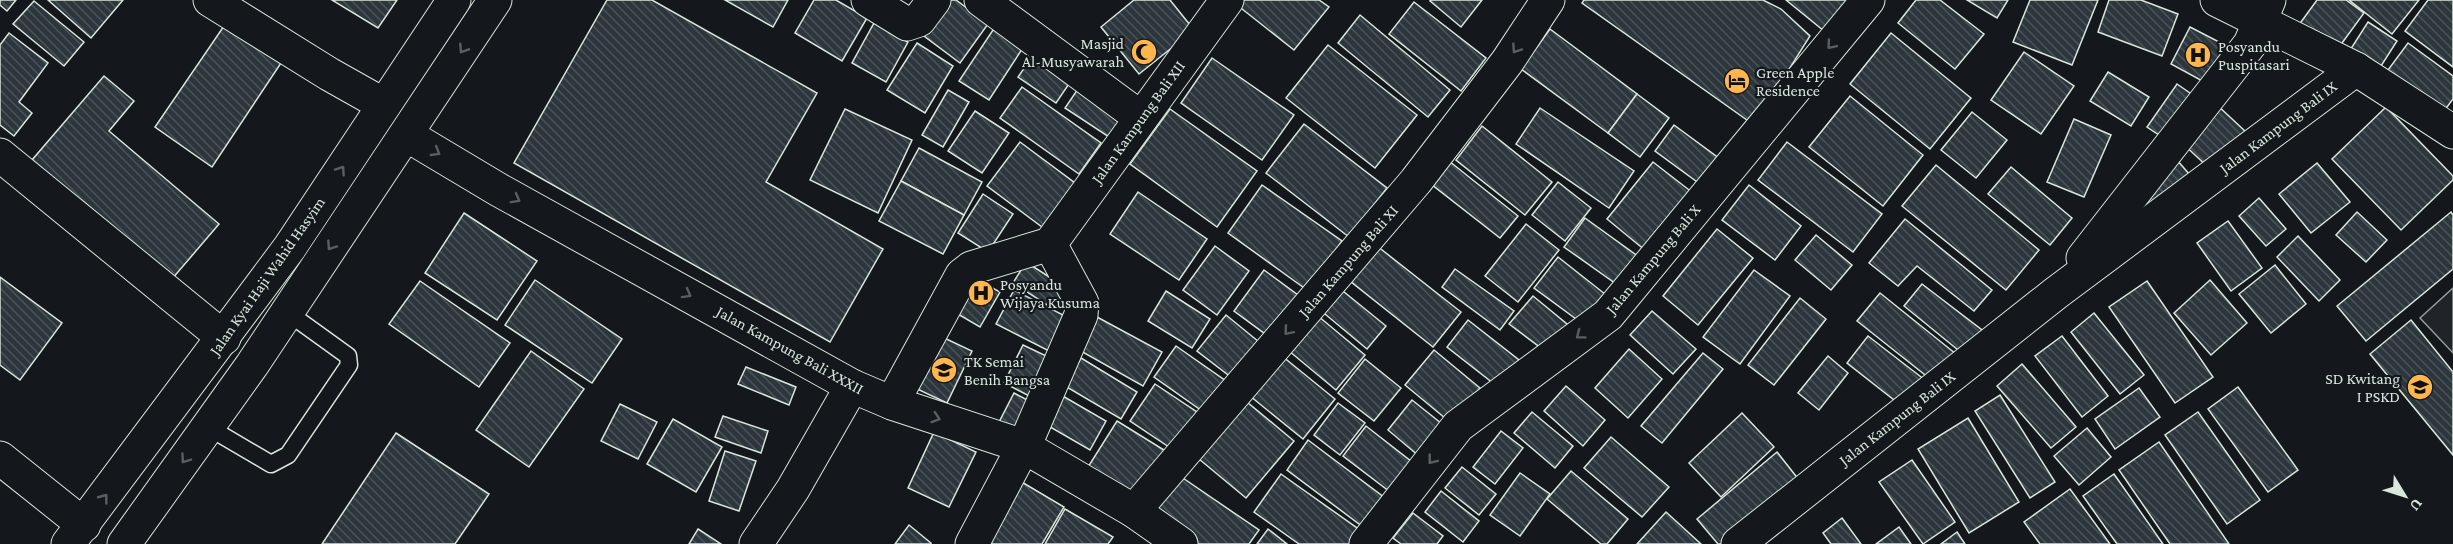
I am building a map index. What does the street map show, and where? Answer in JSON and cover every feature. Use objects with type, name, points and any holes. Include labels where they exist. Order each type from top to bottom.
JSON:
[{"type":"street","points":[[210,0],[328,74],[384,105]]},
{"type":"street","name":"Jalan Kyai Haji Wahid Hasyim","points":[[76,534],[290,247],[454,0]]},
{"type":"street","points":[[133,541],[407,135],[495,0]]},
{"type":"street","points":[[868,0],[907,24],[919,20],[934,0]]},
{"type":"street","points":[[981,0],[1141,118]]},
{"type":"street","name":"Jalan Kampung Bali XII","points":[[1050,244],[1227,0]]},
{"type":"street","name":"Jalan Kampung Bali XI","points":[[1134,511],[1416,181],[1507,62],[1548,0]]},
{"type":"street","name":"Jalan Kampung Bali X","points":[[1366,544],[1458,426],[1608,315],[1868,0]]},
{"type":"street","points":[[2217,0],[2264,10],[2453,132]]},
{"type":"street","name":"Jalan Kampung Bali IX","points":[[2056,293],[2250,44],[2264,10]]},
{"type":"street","name":"Jalan Kampung Bali IX","points":[[1738,544],[2056,293],[2356,69]]},
{"type":"street","name":"Jalan Kampung Bali XXXII","points":[[407,135],[499,190],[852,386],[892,403],[1023,446],[1134,511],[1176,542]]},
{"type":"street","points":[[0,154],[224,338]]},
{"type":"street","points":[[892,403],[962,274],[971,268],[1050,244],[1082,303],[1083,309],[1023,446],[972,544]]},
{"type":"street","points":[[756,544],[794,489],[852,386]]},
{"type":"street","points":[[0,458],[76,534]]},
{"type":"lane","points":[[208,427],[271,464],[288,455],[349,365],[348,356],[287,312]]},
{"type":"shaded area","points":[[2453,288],[2453,353],[2420,318]]},
{"type":"building","points":[[0,0],[16,0],[7,11],[0,5]]},
{"type":"building","points":[[48,0],[123,0],[91,38]]},
{"type":"building","points":[[332,0],[397,0],[378,28]]},
{"type":"building","points":[[607,0],[652,0],[817,93],[766,182],[883,249],[830,342],[514,163]]},
{"type":"building","points":[[725,0],[788,0],[773,27]]},
{"type":"building","points":[[814,0],[836,0],[867,18],[842,61],[795,33]]},
{"type":"building","points":[[950,0],[956,0],[988,24],[960,63],[924,36]]},
{"type":"building","name":"Masjid Al-Musyawarah","points":[[1134,0],[1170,0],[1194,30],[1139,74],[1101,27]]},
{"type":"building","points":[[1241,0],[1319,0],[1329,7],[1294,50],[1237,5]]},
{"type":"building","points":[[1430,0],[1482,0],[1461,27],[1430,1]]},
{"type":"building","name":"Green Apple Residence","points":[[1584,0],[1763,0],[1781,9],[1810,36],[1754,125],[1582,3]]},
{"type":"building","points":[[1786,0],[1849,0],[1824,31]]},
{"type":"building","points":[[1916,0],[1940,0],[1984,34],[1955,69],[1898,23]]},
{"type":"building","points":[[1967,0],[2008,0],[1997,18]]},
{"type":"building","points":[[2030,0],[2098,0],[2072,65],[2013,42]]},
{"type":"building","points":[[2109,0],[2141,0],[2178,14],[2162,56],[2098,32]]},
{"type":"building","points":[[2317,0],[2346,0],[2364,13],[2334,54],[2293,33]]},
{"type":"building","points":[[2349,0],[2419,0],[2392,34]]},
{"type":"building","points":[[2428,0],[2453,0],[2453,67],[2405,31]]},
{"type":"building","points":[[34,1],[84,42],[64,66],[13,24]]},
{"type":"building","points":[[1414,2],[1486,58],[1461,91],[1389,34]]},
{"type":"building","points":[[1360,15],[1450,90],[1428,117],[1338,43]]},
{"type":"building","points":[[2368,22],[2397,41],[2374,77],[2345,58]]},
{"type":"building","points":[[226,23],[283,60],[212,167],[155,127]]},
{"type":"building","points":[[874,23],[908,42],[886,82],[852,63]]},
{"type":"building","points":[[997,24],[1026,43],[989,100],[959,81]]},
{"type":"building","name":"Posyandu Puspitasari","points":[[2190,27],[2225,45],[2206,83],[2171,64]]},
{"type":"building","points":[[1550,29],[1637,94],[1608,133],[1521,69]]},
{"type":"building","points":[[9,33],[48,63],[19,102],[32,113],[14,136],[0,125],[0,45]]},
{"type":"building","points":[[1891,33],[1971,98],[1930,149],[1850,84]]},
{"type":"building","points":[[917,43],[953,66],[925,113],[887,90]]},
{"type":"building","points":[[2408,43],[2453,76],[2453,99],[2444,111],[2388,70]]},
{"type":"building","points":[[1328,45],[1417,115],[1375,168],[1286,98]]},
{"type":"building","points":[[2024,52],[2074,86],[2041,134],[1991,100]]},
{"type":"building","points":[[1034,54],[1071,81],[1056,103],[1018,77]]},
{"type":"building","points":[[1212,58],[1294,115],[1262,160],[1181,103]]},
{"type":"building","points":[[2108,72],[2149,97],[2131,126],[2090,101]]},
{"type":"building","points":[[104,76],[134,101],[109,131],[219,224],[166,286],[26,167]]},
{"type":"building","points":[[1082,83],[1125,113],[1109,137],[1065,108]]},
{"type":"building","points":[[2177,84],[2200,100],[2171,143],[2147,127]]},
{"type":"building","points":[[1022,87],[1101,143],[1079,174],[1000,118]]},
{"type":"building","points":[[948,90],[969,102],[943,147],[922,135]]},
{"type":"building","points":[[1637,94],[1669,118],[1640,157],[1608,133]]},
{"type":"building","points":[[1850,96],[1923,155],[1883,206],[1809,147]]},
{"type":"building","points":[[2216,104],[2246,132],[2210,169],[2180,141]]},
{"type":"building","points":[[2386,107],[2453,176],[2453,180],[2401,230],[2332,159]]},
{"type":"building","points":[[1540,108],[1634,171],[1609,208],[1516,144]]},
{"type":"building","points":[[845,109],[912,140],[878,213],[810,180]]},
{"type":"building","points":[[1170,109],[1257,171],[1217,227],[1130,164]]},
{"type":"building","points":[[975,111],[1009,133],[982,173],[948,151]]},
{"type":"building","points":[[1972,112],[2007,140],[1976,178],[1941,150]]},
{"type":"building","points":[[2074,119],[2111,135],[2084,197],[2047,182]]},
{"type":"building","points":[[1304,124],[1387,188],[1349,237],[1266,173]]},
{"type":"building","points":[[1674,125],[1720,159],[1700,184],[1655,151]]},
{"type":"building","points":[[1482,126],[1552,182],[1525,215],[1456,160]]},
{"type":"building","points":[[1020,142],[1075,183],[1042,227],[987,186]]},
{"type":"building","points":[[1787,142],[1882,214],[1853,252],[1758,180]]},
{"type":"building","points":[[919,148],[982,182],[964,215],[901,181]]},
{"type":"building","points":[[2177,160],[2196,182],[2156,214],[2138,191]]},
{"type":"building","points":[[1449,161],[1518,216],[1500,238],[1431,184]]},
{"type":"building","points":[[1653,162],[1693,193],[1646,251],[1607,219]]},
{"type":"building","points":[[2317,163],[2350,202],[2311,233],[2279,194]]},
{"type":"building","points":[[1936,165],[2039,250],[2006,290],[1902,206]]},
{"type":"building","points":[[2011,167],[2072,218],[2050,245],[1988,194]]},
{"type":"building","points":[[901,181],[964,215],[943,254],[879,221]]},
{"type":"building","points":[[1558,182],[1591,208],[1565,241],[1532,215]]},
{"type":"building","points":[[1262,185],[1342,241],[1307,290],[1228,233]]},
{"type":"building","points":[[1749,185],[1801,226],[1775,260],[1722,220]]},
{"type":"building","points":[[1138,192],[1207,239],[1179,280],[1110,234]]},
{"type":"building","points":[[983,194],[1013,214],[988,252],[958,233]]},
{"type":"building","points":[[2259,198],[2286,229],[2266,246],[2239,216]]},
{"type":"building","points":[[2357,212],[2387,240],[2366,262],[2336,235]]},
{"type":"building","points":[[2451,212],[2453,215],[2453,269],[2366,341],[2337,306]]},
{"type":"building","points":[[464,213],[537,261],[497,320],[425,273]]},
{"type":"building","points":[[1585,218],[1639,257],[1619,286],[1564,247]]},
{"type":"building","points":[[1905,219],[1992,290],[1974,311],[1917,266],[1898,286],[1869,263]]},
{"type":"building","points":[[2228,221],[2262,268],[2231,291],[2197,243]]},
{"type":"building","points":[[1526,224],[1559,250],[1518,302],[1485,276]]},
{"type":"building","points":[[1717,229],[1753,258],[1698,325],[1663,296]]},
{"type":"building","points":[[1816,235],[1852,265],[1831,290],[1795,260]]},
{"type":"building","points":[[2298,236],[2340,280],[2319,301],[2277,257]]},
{"type":"building","points":[[1215,246],[1249,271],[1217,315],[1183,290]]},
{"type":"building","points":[[1377,246],[1461,312],[1433,347],[1350,281]]},
{"type":"building","points":[[1558,257],[1610,298],[1587,327],[1534,288]]},
{"type":"building","points":[[1026,262],[1068,289],[1055,310],[1013,283]]},
{"type":"building","points":[[2275,265],[2306,304],[2271,333],[2239,294]]},
{"type":"building","points":[[1455,269],[1514,311],[1500,330],[1442,287]]},
{"type":"building","points":[[1264,270],[1302,298],[1272,339],[1234,311]]},
{"type":"building","points":[[1754,270],[1790,296],[1740,364],[1703,337]]},
{"type":"building","points":[[0,277],[62,323],[20,380],[0,365]]},
{"type":"building","points":[[976,279],[1000,292],[980,327],[956,313]]},
{"type":"building","points":[[535,280],[622,339],[592,383],[505,325]]},
{"type":"building","points":[[2210,280],[2247,323],[2211,355],[2174,313]]},
{"type":"building","points":[[420,281],[510,343],[479,387],[389,324]]},
{"type":"building","points":[[2147,281],[2213,377],[2175,403],[2109,307]]},
{"type":"building","points":[[1922,284],[1982,330],[1963,354],[1904,306]]},
{"type":"building","points":[[1338,287],[1386,326],[1367,349],[1319,309]]},
{"type":"building","points":[[1014,290],[1067,317],[1049,351],[996,324]]},
{"type":"building","points":[[1166,291],[1210,319],[1192,348],[1148,321]]},
{"type":"building","points":[[1880,293],[1956,354],[1934,382],[1857,321]]},
{"type":"building","points":[[1533,296],[1578,333],[1549,354],[1509,324]]},
{"type":"building","points":[[1800,298],[1826,319],[1774,385],[1748,365]]},
{"type":"building","points":[[1312,311],[1365,355],[1336,390],[1283,346]]},
{"type":"building","points":[[1652,311],[1696,349],[1673,374],[1630,335]]},
{"type":"building","points":[[2094,313],[2144,375],[2120,394],[2071,332]]},
{"type":"building","points":[[1226,315],[1264,346],[1236,381],[1197,351]]},
{"type":"building","points":[[1097,317],[1162,352],[1143,386],[1079,350]]},
{"type":"building","points":[[1468,320],[1519,360],[1498,387],[1447,347]]},
{"type":"building","points":[[2411,320],[2453,372],[2453,455],[2370,354]]},
{"type":"building","name":"TK Semai Benih Bangsa","points":[[940,336],[972,351],[947,403],[915,388]]},
{"type":"building","points":[[1868,336],[1925,380],[1903,407],[1847,363]]},
{"type":"building","points":[[2062,336],[2108,396],[2082,417],[2035,356]]},
{"type":"building","points":[[1023,345],[1059,362],[1039,401],[1004,383]]},
{"type":"building","points":[[1176,346],[1226,381],[1205,413],[1154,377]]},
{"type":"building","points":[[1629,349],[1662,379],[1628,418],[1595,388]]},
{"type":"building","points":[[1434,350],[1480,388],[1451,423],[1405,385]]},
{"type":"building","points":[[531,351],[584,389],[529,467],[476,430]]},
{"type":"building","points":[[1703,353],[1723,369],[1662,443],[1641,426]]},
{"type":"building","points":[[1282,356],[1335,399],[1303,439],[1250,396]]},
{"type":"building","points":[[1828,356],[1848,373],[1819,410],[1798,393]]},
{"type":"building","points":[[1081,358],[1137,392],[1121,419],[1065,386]]},
{"type":"building","points":[[1365,359],[1401,388],[1374,421],[1338,393]]},
{"type":"building","points":[[2022,364],[2076,427],[2051,448],[1997,386]]},
{"type":"building","points":[[746,367],[796,387],[789,405],[738,384]]},
{"type":"building","points":[[1155,384],[1203,416],[1178,453],[1130,421]]},
{"type":"building","points":[[1566,386],[1605,420],[1583,446],[1544,411]]},
{"type":"building","points":[[2238,387],[2298,470],[2268,492],[2208,409]]},
{"type":"building","points":[[2139,388],[2160,417],[2115,449],[2095,419]]},
{"type":"building","points":[[1014,393],[1037,405],[1018,442],[995,430]]},
{"type":"building","points":[[1061,395],[1106,421],[1090,450],[1045,424]]},
{"type":"building","points":[[2000,395],[2055,482],[2030,498],[1975,411]]},
{"type":"building","points":[[1241,397],[1294,441],[1246,498],[1193,454]]},
{"type":"building","points":[[1412,400],[1451,431],[1426,462],[1388,430]]},
{"type":"building","points":[[1338,403],[1365,423],[1340,455],[1314,435]]},
{"type":"building","points":[[620,404],[657,422],[638,459],[601,441]]},
{"type":"building","points":[[1532,412],[1573,446],[1555,468],[1514,433]]},
{"type":"building","points":[[2198,412],[2260,500],[2227,524],[2165,435]]},
{"type":"building","points":[[1742,413],[1774,447],[1721,497],[1689,463]]},
{"type":"building","points":[[723,416],[768,431],[761,453],[715,437]]},
{"type":"building","points":[[1968,418],[2019,502],[1969,533],[1918,449]]},
{"type":"building","points":[[673,419],[722,447],[696,492],[647,464]]},
{"type":"building","points":[[1117,421],[1164,450],[1129,505],[1083,475]]},
{"type":"building","points":[[1366,426],[1421,469],[1398,498],[1343,456]]},
{"type":"building","points":[[2087,428],[2111,457],[2079,485],[2054,456]]},
{"type":"building","points":[[1501,431],[1523,448],[1495,484],[1473,467]]},
{"type":"building","points":[[934,432],[976,452],[949,507],[908,488]]},
{"type":"building","points":[[396,433],[489,494],[455,544],[322,544]]},
{"type":"building","points":[[1611,437],[1669,487],[1642,517],[1584,468]]},
{"type":"building","points":[[1308,440],[1389,501],[1367,530],[1287,470]]},
{"type":"building","points":[[2159,442],[2229,544],[2170,544],[2119,470]]},
{"type":"building","points":[[725,451],[756,461],[739,511],[709,501]]},
{"type":"building","points":[[1777,452],[1799,480],[1722,544],[1718,544],[1697,519]]},
{"type":"building","points":[[1912,460],[1955,522],[1923,544],[1879,482]]},
{"type":"building","points":[[1462,467],[1496,494],[1479,515],[1445,488]]},
{"type":"building","points":[[1571,471],[1628,519],[1607,544],[1601,544],[1547,499]]},
{"type":"building","points":[[1520,473],[1550,494],[1520,536],[1490,515]]},
{"type":"building","points":[[1177,474],[1259,530],[1249,544],[1191,544],[1149,516]]},
{"type":"building","points":[[1281,474],[1367,535],[1361,544],[1299,544],[1254,512]]},
{"type":"building","points":[[2114,474],[2163,544],[2117,544],[2083,496]]},
{"type":"building","points":[[1020,481],[1064,507],[1042,544],[983,544]]},
{"type":"building","points":[[2070,489],[2110,544],[2040,544],[2024,522]]},
{"type":"building","points":[[1441,491],[1479,521],[1463,542],[1425,512]]},
{"type":"building","points":[[1065,509],[1113,537],[1108,544],[1045,544]]},
{"type":"building","points":[[1666,512],[1701,544],[1637,544]]},
{"type":"building","points":[[1413,513],[1443,536],[1437,544],[1401,544],[1393,538]]},
{"type":"building","points":[[1842,518],[1861,544],[1831,544],[1823,533]]},
{"type":"building","points":[[909,525],[931,543],[931,544],[895,544]]},
{"type":"building","points":[[1899,527],[1911,544],[1876,544]]},
{"type":"building","points":[[698,529],[721,544],[689,544]]},
{"type":"building","points":[[1268,529],[1287,544],[1257,544]]},
{"type":"building","points":[[1957,532],[1965,544],[1941,544]]},
{"type":"place","name":"Masjid Al-Musyawarah","points":[[1144,52]]},
{"type":"place","name":"Posyandu Puspitasari","points":[[2198,55]]},
{"type":"place","name":"Green Apple Residence","points":[[1737,81]]},
{"type":"place","name":"Posyandu Wijaya Kusuma","points":[[981,293]]},
{"type":"place","name":"TK Semai Benih Bangsa","points":[[944,370]]},
{"type":"place","name":"SD Kwitang I PSKD","points":[[2420,387]]}]
